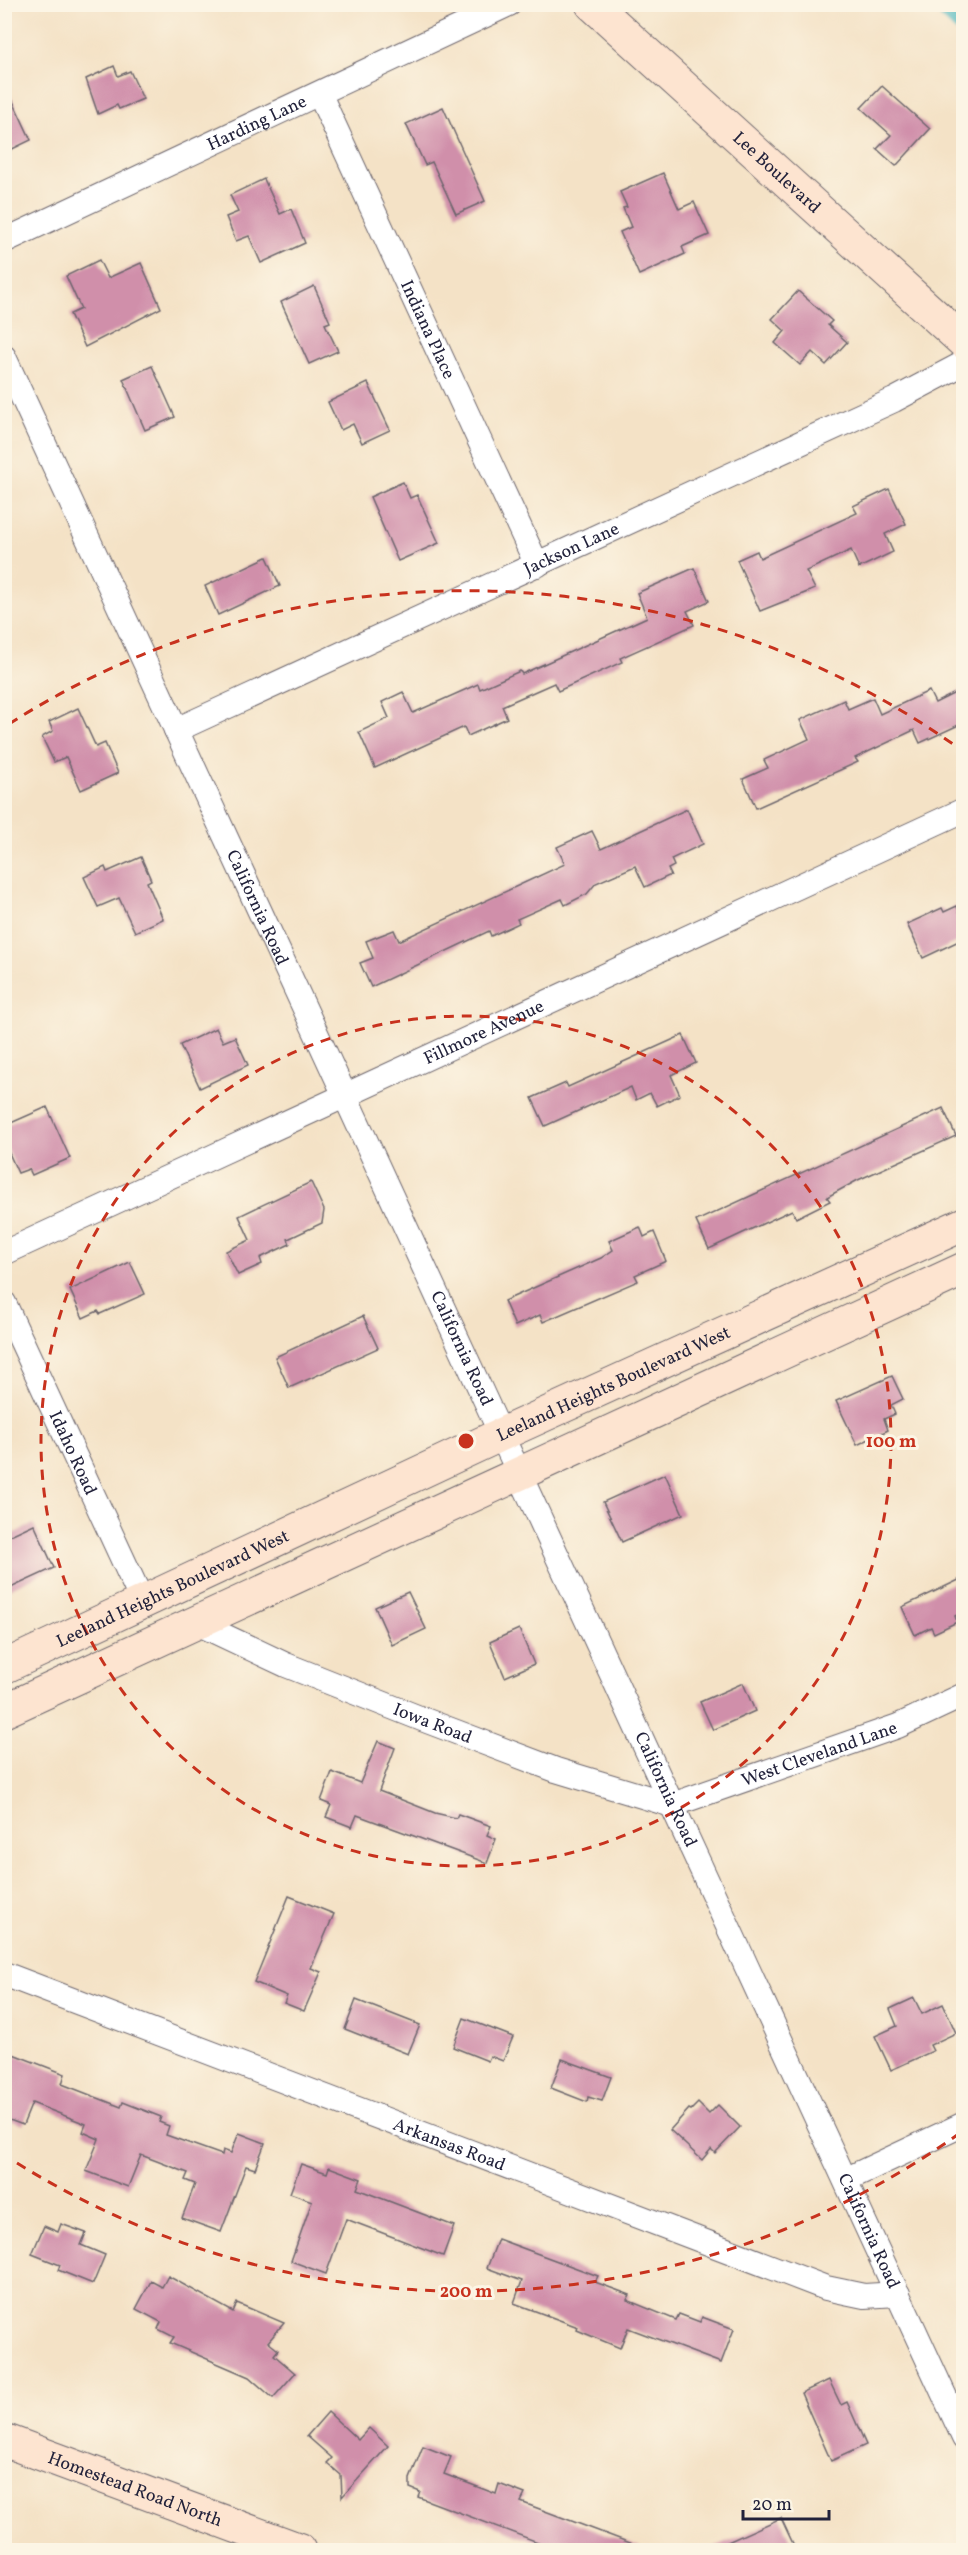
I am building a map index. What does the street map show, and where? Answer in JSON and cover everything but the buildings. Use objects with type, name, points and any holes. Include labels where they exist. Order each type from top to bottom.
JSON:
[{"type":"main road","name":"Lee Boulevard","points":[[592,4],[963,342]]},
{"type":"main road","name":"Leeland Heights Boulevard West","points":[[4,1667],[502,1434],[963,1224]]},
{"type":"main road","points":[[4,1711],[199,1624],[963,1269]]},
{"type":"main road","name":"Homestead Road North","points":[[4,2440],[300,2550]]},
{"type":"street","name":"Harding Lane","points":[[4,241],[320,95],[509,4]]},
{"type":"street","name":"Indiana Place","points":[[320,95],[537,565]]},
{"type":"street","name":"California Road","points":[[4,357],[847,2180],[963,2438]]},
{"type":"street","name":"Jackson Lane","points":[[176,730],[894,400],[963,363]]},
{"type":"street","name":"Fillmore Avenue","points":[[4,1253],[963,810]]},
{"type":"street","name":"Idaho Road","points":[[4,1303],[143,1603]]},
{"type":"street","name":"Iowa Road","points":[[199,1624],[286,1665],[422,1719],[556,1770],[672,1805]]},
{"type":"street","name":"West Cleveland Lane","points":[[672,1805],[898,1726],[963,1695]]},
{"type":"street","name":"Arkansas Road","points":[[4,1974],[826,2288],[864,2296],[898,2294]]},
{"type":"street","points":[[847,2180],[963,2124]]},
{"type":"waterway","points":[[948,4],[964,19]]}]
